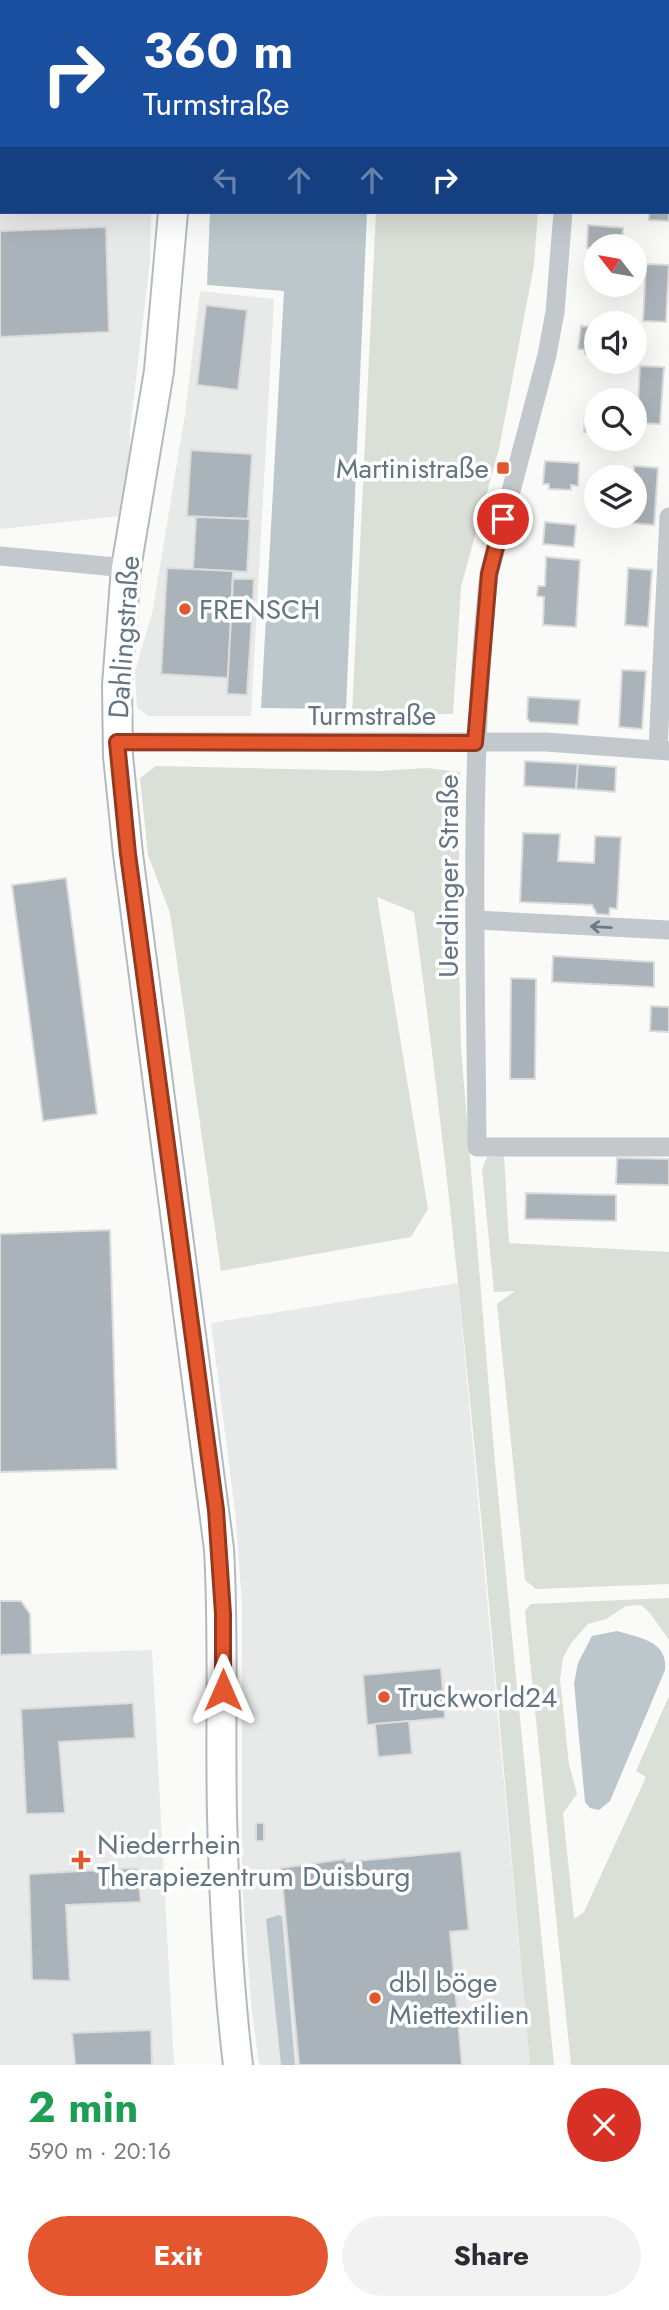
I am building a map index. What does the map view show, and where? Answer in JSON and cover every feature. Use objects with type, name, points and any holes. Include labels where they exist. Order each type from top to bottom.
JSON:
[{"type":"street","name":"Dahlingstraße","points":[[173,214],[159,372],[126,568],[117,685],[117,742],[128,854],[219,1549],[223,1628],[222,1814],[228,1981],[238,2065]]},
{"type":"street","name":"Uerdinger Straße","points":[[563,214],[555,312],[547,355],[489,574],[475,743],[477,1147],[669,1147]]},
{"type":"street","points":[[664,750],[669,517]]},
{"type":"street","points":[[0,555],[126,568]]},
{"type":"street","name":"Turmstraße","points":[[117,742],[546,743],[664,750]]},
{"type":"street","points":[[476,920],[669,930]]},
{"type":"shaded area","points":[[0,214],[151,214],[150,261],[130,429],[130,463],[120,516],[0,529]]},
{"type":"shaded area","points":[[210,214],[367,214],[346,709],[261,708],[284,291],[207,285]]},
{"type":"shaded area","points":[[376,214],[538,214],[534,265],[499,449],[461,587],[453,714],[352,714]]},
{"type":"shaded area","points":[[200,291],[274,299],[251,716],[148,716],[137,708],[135,672],[153,609],[185,414]]},
{"type":"shaded area","points":[[156,766],[379,771],[427,768],[460,772],[458,917],[461,1048],[495,1463],[554,2065],[530,2065],[464,1344],[414,912],[377,897],[428,1209],[411,1237],[221,1271],[170,913],[148,855],[140,778]]},
{"type":"shaded area","points":[[504,1155],[509,1243],[669,1252],[669,1584],[536,1589],[525,1580],[497,1304],[515,1291],[494,1292],[482,1169],[487,1157]]},
{"type":"shaded area","points":[[458,1283],[530,2065],[259,2065],[251,2003],[242,1882],[242,1603],[235,1511],[211,1323]]},
{"type":"shaded area","points":[[669,1598],[669,1640],[641,1605],[626,1606],[606,1619],[588,1624],[571,1643],[563,1658],[560,1680],[569,1764],[577,1794],[563,1813],[574,1919],[584,1912],[646,1777],[636,1771],[669,1696],[669,2065],[571,2065],[525,1611],[531,1604]]},
{"type":"shaded area","points":[[617,1631],[651,1642],[662,1653],[665,1670],[610,1801],[599,1810],[590,1808],[585,1802],[574,1683],[578,1663],[592,1636]]},
{"type":"shaded area","name":"Niederrhein Therapiezentrum Duisburg","points":[[152,1650],[174,2065],[0,2065],[0,1655]]},
{"type":"shaded area","points":[[279,1915],[282,1917],[295,2065],[281,2065],[266,1919]]},
{"type":"building","points":[[649,214],[669,214],[669,221],[649,220]]},
{"type":"building","points":[[588,225],[623,228],[623,234],[588,234]]},
{"type":"building","points":[[106,227],[109,332],[0,337],[0,231]]},
{"type":"building","points":[[648,264],[669,265],[666,322],[647,321],[647,311],[644,311],[644,298],[648,298]]},
{"type":"building","points":[[206,305],[247,310],[238,390],[197,385]]},
{"type":"building","points":[[581,326],[584,326],[584,350],[578,349]]},
{"type":"building","points":[[647,366],[664,367],[660,424],[647,423],[647,388],[639,388],[640,374],[647,374]]},
{"type":"building","points":[[191,450],[252,454],[248,519],[187,516]]},
{"type":"building","points":[[545,461],[579,463],[578,486],[571,485],[571,490],[549,489],[549,484],[543,484]]},
{"type":"building","points":[[647,467],[658,468],[654,525],[647,524]]},
{"type":"building","points":[[196,517],[250,519],[247,572],[193,569]]},
{"type":"building","points":[[545,522],[576,525],[574,547],[543,544]]},
{"type":"building","points":[[546,557],[580,560],[576,627],[543,625],[544,597],[537,596],[538,586],[545,586]]},
{"type":"building","points":[[167,568],[233,571],[228,678],[161,674]]},
{"type":"building","points":[[628,568],[652,570],[648,627],[625,625]]},
{"type":"building","points":[[233,579],[254,579],[253,600],[232,600]]},
{"type":"building","points":[[232,600],[253,600],[247,695],[227,694]]},
{"type":"building","points":[[622,670],[646,671],[642,729],[619,727]]},
{"type":"building","points":[[528,697],[580,700],[578,725],[530,722],[527,718]]},
{"type":"building","points":[[525,761],[578,764],[576,789],[524,786]]},
{"type":"building","points":[[578,764],[616,767],[615,792],[576,789]]},
{"type":"building","points":[[523,833],[560,834],[558,861],[594,863],[595,836],[621,837],[617,909],[610,908],[609,915],[597,914],[592,905],[520,902]]},
{"type":"building","points":[[66,878],[97,1114],[43,1121],[12,885]]},
{"type":"building","points":[[553,956],[654,962],[654,987],[552,982]]},
{"type":"building","points":[[511,978],[536,979],[535,1079],[510,1079]]},
{"type":"building","points":[[651,1006],[669,1007],[669,1032],[650,1031]]},
{"type":"building","points":[[617,1158],[669,1159],[669,1185],[616,1184]]},
{"type":"building","points":[[526,1193],[616,1195],[616,1221],[525,1219]]},
{"type":"building","points":[[110,1230],[117,1469],[0,1472],[0,1234]]},
{"type":"building","points":[[0,1601],[21,1601],[30,1614],[31,1654],[0,1655]]},
{"type":"building","points":[[441,1668],[445,1718],[367,1725],[363,1675]]},
{"type":"building","points":[[133,1703],[135,1738],[59,1742],[65,1813],[26,1814],[21,1709]]},
{"type":"building","points":[[409,1721],[412,1754],[378,1757],[375,1724]]},
{"type":"building","points":[[256,1823],[264,1823],[264,1841],[256,1841]]},
{"type":"building","name":"dbl böge Miettextilien","points":[[461,1851],[469,1930],[450,1932],[462,2065],[299,2065],[281,1868],[345,1859],[346,1862]]},
{"type":"building","points":[[137,1868],[141,1902],[66,1905],[70,1981],[32,1980],[29,1874]]},
{"type":"building","points":[[151,2030],[152,2065],[75,2065],[72,2033]]},
{"type":"place","name":"Martinistraße","points":[[503,468]]},
{"type":"place","name":"FRENSCH","points":[[185,609]]},
{"type":"place","name":"Truckworld24","points":[[384,1697]]},
{"type":"place","name":"Niederrhein Therapiezentrum Duisburg","points":[[81,1860]]},
{"type":"place","name":"dbl böge Miettextilien","points":[[375,1998]]},
{"type":"route","points":[[223,1690],[223,1614],[216,1510],[128,854],[117,742],[475,743],[489,574],[503,519]]}]
